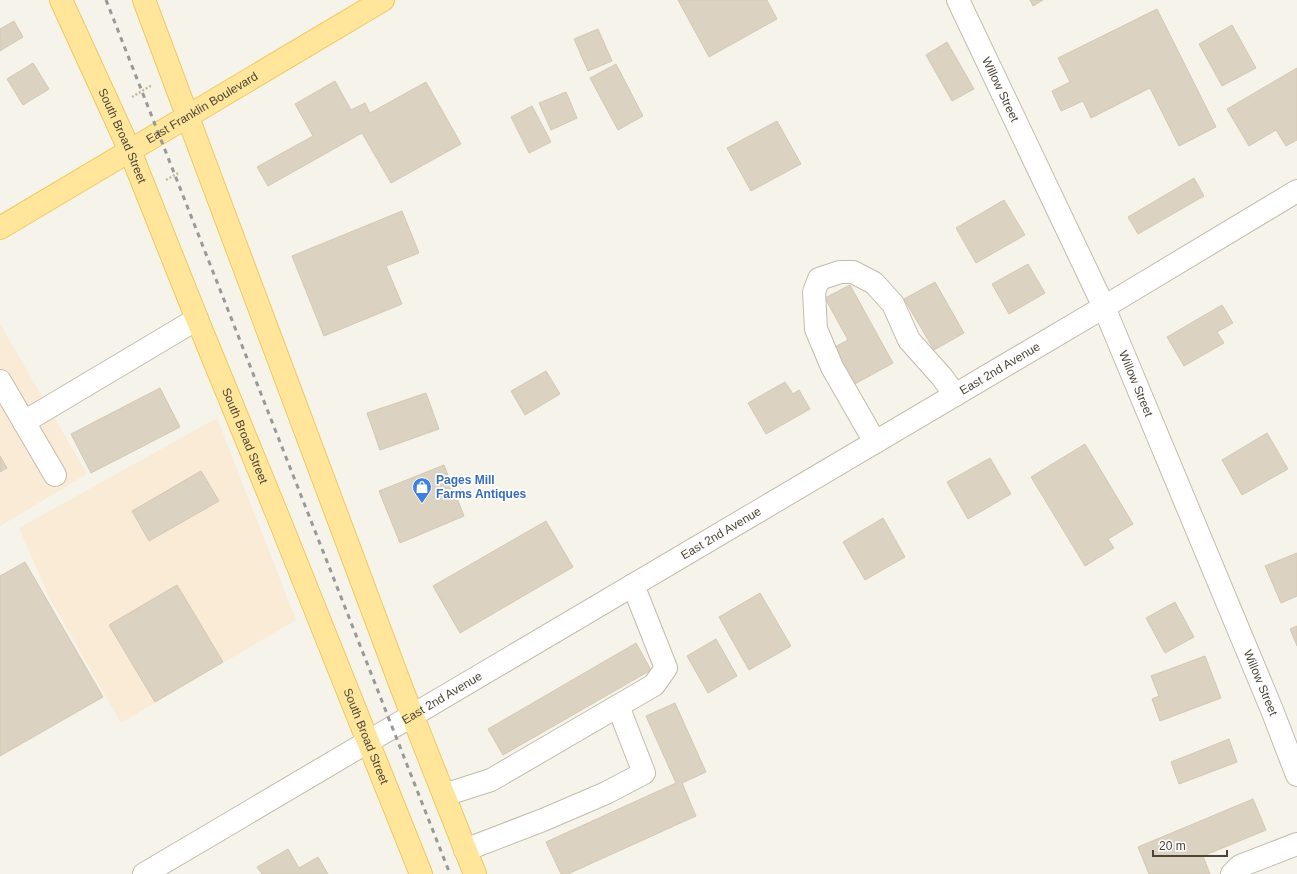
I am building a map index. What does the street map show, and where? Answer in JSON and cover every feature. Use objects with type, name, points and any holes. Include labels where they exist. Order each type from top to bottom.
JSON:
[{"type":"main road","name":"South Broad Street","points":[[61,0],[130,150],[420,874]]},
{"type":"main road","points":[[144,0],[412,715],[475,874]]},
{"type":"main road","name":"East Franklin Boulevard","points":[[0,228],[383,0]]},
{"type":"street","name":"Willow Street","points":[[958,0],[1104,307],[1272,710],[1297,775]]},
{"type":"street","name":"East 2nd Avenue","points":[[144,874],[1104,307],[1297,191]]},
{"type":"street","points":[[875,442],[832,366],[816,329],[814,292],[819,279],[840,272],[853,272],[874,282],[893,304],[910,340],[942,376],[955,395]]},
{"type":"street","points":[[24,422],[197,319]]},
{"type":"street","points":[[0,381],[55,475]]},
{"type":"street","points":[[444,795],[491,780],[654,686],[666,668],[633,585]]},
{"type":"street","points":[[465,850],[543,820],[599,796],[644,773],[618,706]]},
{"type":"street","points":[[1232,874],[1240,866],[1297,844]]},
{"type":"path","points":[[127,100],[153,84]]},
{"type":"path","points":[[165,180],[180,172]]},
{"type":"shaded area","points":[[0,324],[87,474],[0,526]]},
{"type":"shaded area","points":[[217,418],[296,620],[121,723],[49,597],[19,528]]},
{"type":"building","points":[[678,0],[767,0],[777,19],[709,57]]},
{"type":"building","points":[[1030,0],[1043,0],[1033,6]]},
{"type":"building","points":[[1157,9],[1216,127],[1179,146],[1150,88],[1091,118],[1083,101],[1061,111],[1052,91],[1070,82],[1058,58]]},
{"type":"building","points":[[14,21],[23,37],[0,51],[0,29]]},
{"type":"building","points":[[1232,25],[1256,68],[1222,86],[1199,44]]},
{"type":"building","points":[[598,29],[612,61],[588,71],[574,39]]},
{"type":"building","points":[[947,42],[974,89],[952,101],[926,55]]},
{"type":"building","points":[[33,63],[49,89],[23,105],[7,79]]},
{"type":"building","points":[[616,64],[643,116],[618,130],[590,78]]},
{"type":"building","points":[[1297,68],[1297,140],[1286,146],[1276,130],[1249,146],[1227,109]]},
{"type":"building","points":[[335,81],[351,110],[365,103],[370,113],[426,82],[461,144],[391,183],[362,133],[268,186],[257,167],[313,136],[295,104]]},
{"type":"building","points":[[566,92],[577,118],[551,130],[539,103]]},
{"type":"building","points":[[532,106],[551,142],[529,153],[511,117]]},
{"type":"building","points":[[777,121],[801,164],[751,191],[727,148]]},
{"type":"building","points":[[1194,178],[1204,196],[1138,234],[1128,217]]},
{"type":"building","points":[[1004,200],[1025,235],[976,263],[956,228]]},
{"type":"building","points":[[402,211],[419,253],[386,266],[402,304],[324,336],[292,256]]},
{"type":"building","points":[[1028,264],[1045,293],[1009,314],[992,284]]},
{"type":"building","points":[[935,282],[964,333],[934,350],[904,299]]},
{"type":"building","points":[[850,285],[893,363],[853,385],[833,348],[848,340],[825,298]]},
{"type":"building","points":[[1222,305],[1233,323],[1217,332],[1224,343],[1184,366],[1167,337]]},
{"type":"building","points":[[546,371],[560,394],[525,415],[511,391]]},
{"type":"building","points":[[785,382],[793,394],[799,390],[810,409],[766,434],[748,403]]},
{"type":"building","points":[[160,388],[180,427],[91,473],[71,434]]},
{"type":"building","points":[[426,393],[439,429],[380,450],[367,413]]},
{"type":"building","points":[[1267,433],[1288,469],[1242,495],[1222,460]]},
{"type":"building","points":[[1085,444],[1133,524],[1108,539],[1114,548],[1085,566],[1031,477]]},
{"type":"building","points":[[0,456],[7,468],[0,472]]},
{"type":"building","points":[[990,458],[1011,494],[968,519],[947,482]]},
{"type":"building","name":"Pages Mill Farms Antiques","points":[[444,465],[464,516],[400,543],[379,491]]},
{"type":"building","points":[[201,471],[219,501],[149,541],[132,511]]},
{"type":"building","points":[[883,518],[905,557],[865,580],[843,542]]},
{"type":"building","points":[[546,521],[573,567],[460,633],[433,586]]},
{"type":"building","points":[[1297,553],[1297,596],[1281,603],[1265,566]]},
{"type":"building","points":[[25,562],[103,697],[0,756],[0,576]]},
{"type":"building","points":[[177,585],[223,662],[155,702],[109,625]]},
{"type":"building","points":[[760,593],[791,646],[749,670],[719,617]]},
{"type":"building","points":[[1175,602],[1194,637],[1165,653],[1146,618]]},
{"type":"building","points":[[1297,626],[1297,646],[1290,629]]},
{"type":"building","points":[[716,639],[737,676],[708,693],[687,656]]},
{"type":"building","points":[[636,643],[651,670],[503,755],[488,729]]},
{"type":"building","points":[[1205,656],[1221,698],[1160,721],[1152,699],[1159,696],[1151,676]]},
{"type":"building","points":[[675,703],[706,772],[682,783],[696,816],[568,874],[561,874],[546,842],[676,783],[646,716]]},
{"type":"building","points":[[1229,739],[1237,762],[1179,784],[1171,762]]},
{"type":"building","points":[[1253,799],[1266,830],[1203,856],[1210,874],[1149,874],[1138,847]]},
{"type":"building","points":[[288,849],[299,868],[318,857],[328,874],[262,874],[257,867]]},
{"type":"railway","points":[[106,0],[450,874]]},
{"type":"place","name":"Pages Mill Farms Antiques","points":[[422,504]]}]
